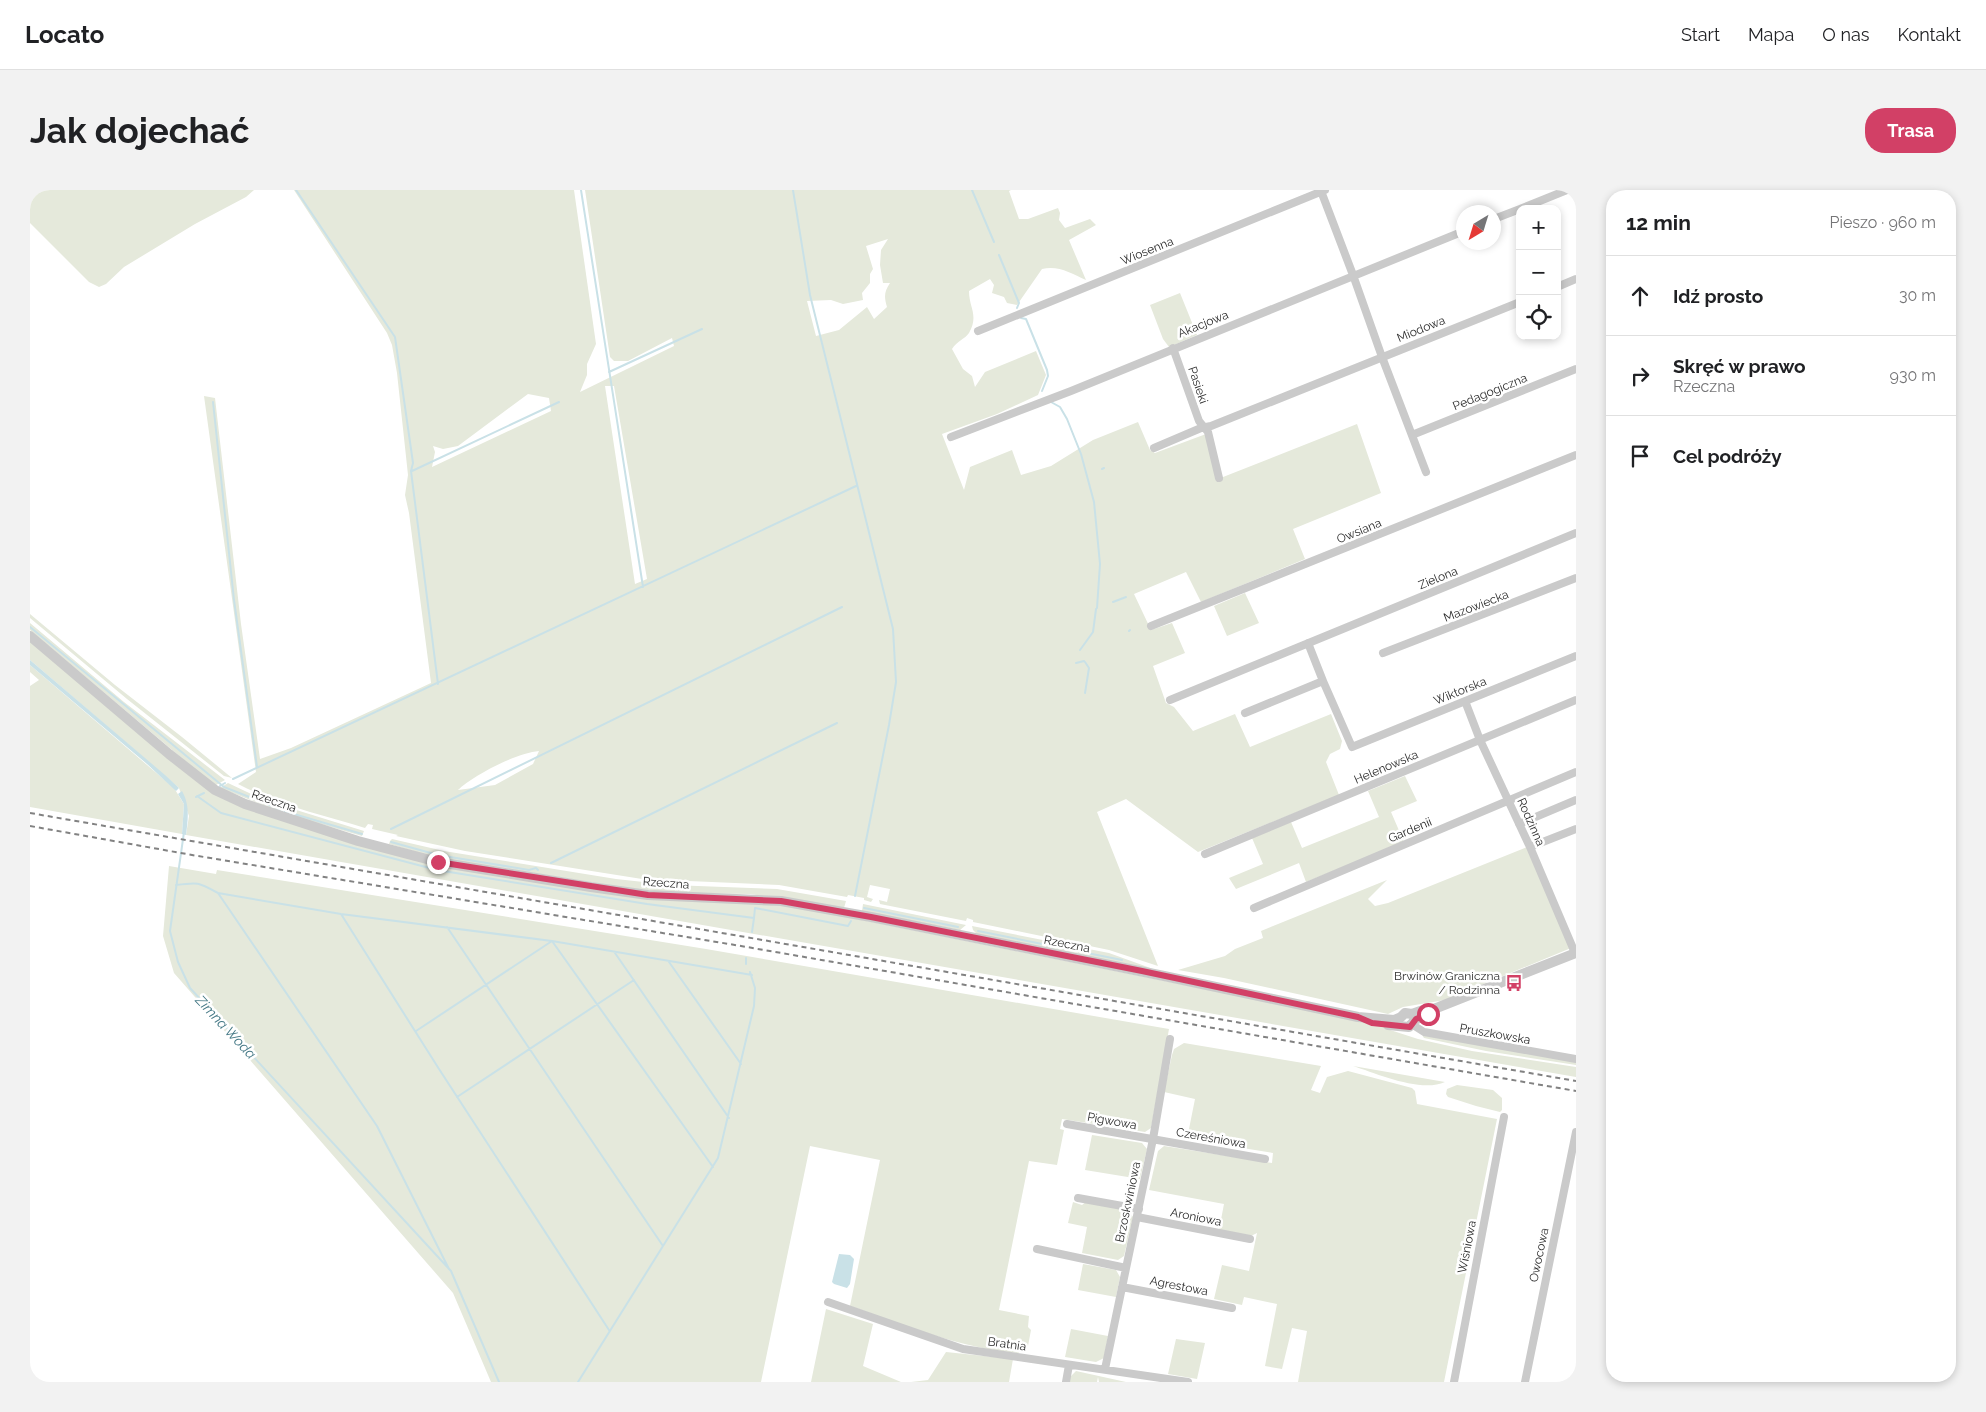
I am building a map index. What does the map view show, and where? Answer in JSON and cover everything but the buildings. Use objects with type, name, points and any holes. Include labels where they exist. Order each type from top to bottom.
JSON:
[{"type":"street","points":[[1530,205],[1567,190]]},
{"type":"street","points":[[1323,191],[1382,357],[1426,472]]},
{"type":"street","name":"Wiosenna","points":[[978,331],[1323,191]]},
{"type":"street","points":[[1501,216],[1516,211]]},
{"type":"street","name":"Akacjowa","points":[[951,436],[1071,390],[1456,234]]},
{"type":"street","points":[[1561,285],[1576,279]]},
{"type":"street","name":"Miodowa","points":[[1154,448],[1516,304]]},
{"type":"street","name":"Pasieki","points":[[1173,348],[1199,421],[1208,432],[1219,478]]},
{"type":"street","name":"Pedagogiczna","points":[[1412,435],[1576,369]]},
{"type":"street","name":"Owsiana","points":[[1150,626],[1576,455]]},
{"type":"street","name":"Zielona","points":[[1170,700],[1576,533]]},
{"type":"street","name":"Mazowiecka","points":[[1383,653],[1576,578]]},
{"type":"street","name":"Rzeczna","points":[[30,636],[169,754],[215,790],[245,804],[283,818],[358,841],[438,862],[619,891],[674,897],[781,901],[871,917],[1114,966],[1358,1017],[1379,1024],[1409,1020]]},
{"type":"street","points":[[1245,713],[1323,681],[1308,643]]},
{"type":"street","name":"Wiktorska","points":[[1323,681],[1352,747],[1576,656]]},
{"type":"street","name":"Helenowska","points":[[1204,854],[1576,700]]},
{"type":"street","name":"Rodzinna","points":[[1466,701],[1480,740],[1509,800],[1576,953]]},
{"type":"street","name":"Gardenii","points":[[1254,908],[1576,772]]},
{"type":"street","points":[[1519,824],[1576,800]]},
{"type":"street","points":[[1530,847],[1576,829]]},
{"type":"street","points":[[1409,1020],[1576,953]]},
{"type":"street","name":"Pruszkowska","points":[[1409,1020],[1422,1032],[1576,1059]]},
{"type":"street","name":"Brzoskwiniowa","points":[[1105,1369],[1153,1139],[1170,1039]]},
{"type":"street","name":"Wiśniowa","points":[[1454,1382],[1504,1117]]},
{"type":"street","name":"Pigwowa","points":[[1067,1124],[1153,1139]]},
{"type":"street","name":"Owocowa","points":[[1525,1382],[1576,1132]]},
{"type":"street","name":"Czereśniowa","points":[[1153,1139],[1265,1159]]},
{"type":"street","name":"Aroniowa","points":[[1078,1198],[1250,1239]]},
{"type":"street","points":[[1037,1249],[1126,1268]]},
{"type":"street","name":"Agrestowa","points":[[1122,1287],[1232,1308]]},
{"type":"street","name":"Bratnia","points":[[828,1302],[963,1349],[1188,1382]]},
{"type":"street","points":[[1066,1382],[1069,1365]]},
{"type":"shaded area","points":[[30,190],[254,190],[246,197],[195,224],[124,267],[106,284],[99,287],[89,282],[30,223]]},
{"type":"shaded area","points":[[294,190],[574,190],[596,344],[587,364],[587,375],[580,392],[674,346],[672,338],[628,361],[614,361],[610,357],[585,190],[1011,190],[1009,191],[1019,219],[1028,219],[1058,208],[1060,213],[1059,220],[1065,228],[1090,219],[1096,225],[1069,240],[1086,280],[1059,269],[1042,269],[1017,305],[1007,303],[1004,297],[992,293],[994,285],[990,279],[969,291],[973,316],[972,327],[969,333],[952,349],[963,369],[972,376],[975,387],[985,372],[1036,351],[1046,375],[1038,395],[997,414],[942,434],[964,490],[970,467],[1012,450],[1021,475],[1051,466],[1093,440],[1138,422],[1150,450],[1155,453],[1206,434],[1218,479],[1357,424],[1381,493],[1293,529],[1305,559],[1201,602],[1186,572],[1134,594],[1151,630],[1172,623],[1185,653],[1153,666],[1166,703],[1174,707],[1193,731],[1235,714],[1250,747],[1331,714],[1342,741],[1340,749],[1330,754],[1326,762],[1339,795],[1198,852],[1126,799],[1097,812],[1158,966],[1109,950],[973,922],[973,920],[967,918],[966,921],[880,904],[879,900],[887,902],[890,889],[870,885],[867,897],[873,899],[871,902],[864,900],[864,898],[848,895],[847,897],[779,885],[642,879],[465,851],[396,836],[398,835],[372,829],[373,825],[368,824],[365,828],[269,798],[238,784],[256,772],[204,396],[215,398],[241,624],[260,759],[291,748],[431,683],[405,495],[408,475],[397,373],[392,345],[387,333]],"holes":[[[888,239],[881,250],[880,265],[883,283],[890,283],[885,295],[887,307],[874,319],[867,307],[839,330],[816,336],[807,301],[831,300],[843,304],[863,300],[862,293],[870,283],[870,274],[873,269],[866,246]],[[605,386],[614,386],[647,579],[635,584]],[[528,394],[549,398],[551,411],[432,467],[435,452],[433,446],[443,449],[458,446]],[[539,751],[533,764],[495,785],[458,790],[474,778],[507,760]]]},
{"type":"shaded area","points":[[1180,293],[1197,335],[1169,347],[1163,339],[1150,305]]},
{"type":"shaded area","points":[[1245,593],[1259,623],[1227,636],[1214,606]]},
{"type":"shaded area","points":[[30,614],[115,685],[232,778],[224,776],[127,699],[30,618]]},
{"type":"shaded area","points":[[30,623],[124,702],[225,780],[216,785],[203,776],[30,630]]},
{"type":"shaded area","points":[[30,641],[200,783],[418,860],[722,901],[797,907],[1358,1020],[1386,1027],[1387,1029],[1418,1039],[1472,1051],[1576,1067],[1576,1077],[186,835],[189,816],[179,788],[30,660]]},
{"type":"shaded area","points":[[30,665],[174,788],[184,804],[182,834],[30,807],[30,686],[39,680],[30,672]]},
{"type":"shaded area","points":[[1405,776],[1417,801],[1391,812],[1404,842],[1306,882],[1299,863],[1236,889],[1229,878],[1263,864],[1252,838],[1291,822],[1302,848],[1379,817],[1368,791]]},
{"type":"shaded area","points":[[228,783],[264,800],[364,831],[362,836],[286,814],[220,788]]},
{"type":"shaded area","points":[[392,839],[444,851],[616,879],[671,885],[777,889],[846,901],[844,908],[750,894],[675,893],[628,888],[434,857],[389,844]]},
{"type":"shaded area","points":[[1527,847],[1571,948],[1445,1000],[1403,1007],[1388,1014],[1224,978],[1178,970],[1225,956],[1235,949],[1263,938],[1261,931],[1387,880],[1368,899],[1375,906],[1388,903]]},
{"type":"shaded area","points":[[169,866],[216,874],[217,870],[706,949],[1169,1029],[1151,1128],[1145,1132],[1062,1119],[1060,1129],[1064,1130],[1057,1165],[1029,1161],[999,1310],[1029,1316],[1028,1327],[1031,1330],[1028,1346],[1018,1353],[953,1341],[850,1306],[880,1160],[810,1146],[761,1382],[491,1382],[453,1293],[174,973],[163,936]]},
{"type":"shaded area","points":[[863,904],[966,925],[960,930],[862,911]]},
{"type":"shaded area","points":[[972,926],[1109,953],[1156,970],[978,935]]},
{"type":"shaded area","points":[[1422,1035],[1576,1062],[1576,1065],[1486,1051],[1424,1038]]},
{"type":"shaded area","points":[[1184,1043],[1321,1066],[1311,1090],[1320,1093],[1327,1077],[1348,1071],[1412,1088],[1415,1091],[1417,1104],[1497,1119],[1444,1382],[1298,1382],[1307,1331],[1292,1328],[1282,1369],[1265,1366],[1277,1304],[1244,1297],[1242,1305],[1214,1299],[1222,1265],[1249,1271],[1257,1233],[1251,1236],[1219,1230],[1224,1204],[1149,1190],[1158,1151],[1164,1146],[1272,1163],[1273,1153],[1187,1139],[1195,1099],[1164,1092],[1174,1049]]},
{"type":"shaded area","points":[[1353,1066],[1445,1082],[1435,1085],[1412,1084]]},
{"type":"shaded area","points":[[1457,1085],[1493,1090],[1502,1098],[1502,1110],[1500,1112],[1448,1097],[1446,1094],[1447,1089]]},
{"type":"shaded area","points":[[1092,1135],[1142,1143],[1147,1149],[1140,1179],[1085,1170]]},
{"type":"shaded area","points":[[1073,1202],[1082,1205],[1086,1202],[1129,1211],[1133,1217],[1124,1256],[1118,1260],[1082,1253],[1087,1227],[1068,1223]]},
{"type":"shaded area","points":[[1083,1264],[1116,1270],[1120,1277],[1116,1297],[1078,1290]]},
{"type":"shaded area","points":[[826,1309],[873,1324],[863,1366],[901,1382],[811,1382]]},
{"type":"shaded area","points":[[1071,1329],[1108,1336],[1104,1358],[1096,1362],[1065,1357]]},
{"type":"shaded area","points":[[1176,1339],[1205,1343],[1197,1379],[1168,1374]]},
{"type":"shaded area","points":[[946,1352],[1013,1359],[1009,1382],[911,1382],[928,1380]]},
{"type":"shaded area","points":[[1076,1371],[1126,1382],[1099,1382],[1098,1377],[1097,1382],[1069,1382],[1070,1377]]},
{"type":"water","points":[[30,660],[179,788],[176,791],[30,665]]},
{"type":"water","points":[[182,791],[185,796],[188,818],[186,835],[182,834],[184,804],[178,794]]},
{"type":"water","points":[[839,1254],[850,1255],[854,1259],[850,1284],[847,1288],[832,1282]]},
{"type":"waterway","points":[[296,190],[395,337],[413,463],[411,471],[438,684]]},
{"type":"waterway","points":[[581,190],[643,587]]},
{"type":"waterway","points":[[793,190],[810,295],[893,629],[896,682],[855,896]]},
{"type":"waterway","points":[[972,190],[994,242]]},
{"type":"waterway","points":[[999,255],[1019,303],[1017,308]]},
{"type":"waterway","points":[[1021,318],[1026,319],[1047,370],[1048,376],[1042,391]]},
{"type":"waterway","points":[[609,372],[702,329]]},
{"type":"waterway","points":[[213,402],[234,600],[257,767]]},
{"type":"waterway","points":[[412,471],[559,402]]},
{"type":"waterway","points":[[1051,402],[1060,407],[1067,419],[1081,454],[1094,502],[1100,564],[1097,608]]},
{"type":"waterway","points":[[233,779],[856,486]]},
{"type":"waterway","points":[[1113,602],[1126,597]]},
{"type":"waterway","points":[[391,829],[842,607]]},
{"type":"waterway","points":[[1080,650],[1093,632],[1096,609]]},
{"type":"waterway","points":[[30,627],[224,787],[287,812],[362,834]]},
{"type":"waterway","points":[[1076,663],[1084,661]]},
{"type":"waterway","points":[[1085,662],[1089,668],[1085,693]]},
{"type":"waterway","points":[[551,863],[837,723]]},
{"type":"waterway","points":[[220,786],[225,783]]},
{"type":"waterway","points":[[196,797],[204,793]]},
{"type":"waterway","points":[[197,796],[221,813],[437,870],[647,904],[754,918],[755,908],[848,926],[851,921]]},
{"type":"waterway","name":"Zimna Woda","points":[[184,832],[170,931],[178,962],[190,988],[451,1271],[499,1382]]},
{"type":"waterway","points":[[391,842],[438,855],[529,870],[536,868],[538,870]]},
{"type":"waterway","points":[[176,885],[198,884],[218,893],[377,1126],[449,1269]]},
{"type":"waterway","points":[[218,893],[341,914],[552,941],[752,975]]},
{"type":"waterway","points":[[864,908],[958,927]]},
{"type":"waterway","points":[[341,914],[439,1069],[609,1330]]},
{"type":"waterway","points":[[752,932],[754,918]]},
{"type":"waterway","points":[[447,927],[663,1246]]},
{"type":"waterway","points":[[978,931],[1122,960]]},
{"type":"waterway","points":[[416,1031],[552,941],[713,1167]]},
{"type":"waterway","points":[[615,953],[729,1118]]},
{"type":"waterway","points":[[746,958],[746,964]]},
{"type":"waterway","points":[[669,962],[741,1064]]},
{"type":"waterway","points":[[578,1382],[718,1158],[754,1006],[755,988],[750,972]]},
{"type":"waterway","points":[[457,1097],[634,980]]},
{"type":"railway","points":[[30,813],[1576,1081]]},
{"type":"railway","points":[[30,826],[192,855],[741,946],[1576,1091]]},
{"type":"place","name":"Brwinów Graniczna / Rodzinna","points":[[1514,983]]},
{"type":"route","points":[[438,862],[648,895],[781,901],[871,917],[1164,976],[1358,1017],[1372,1023],[1410,1027],[1416,1019],[1428,1014]]}]
